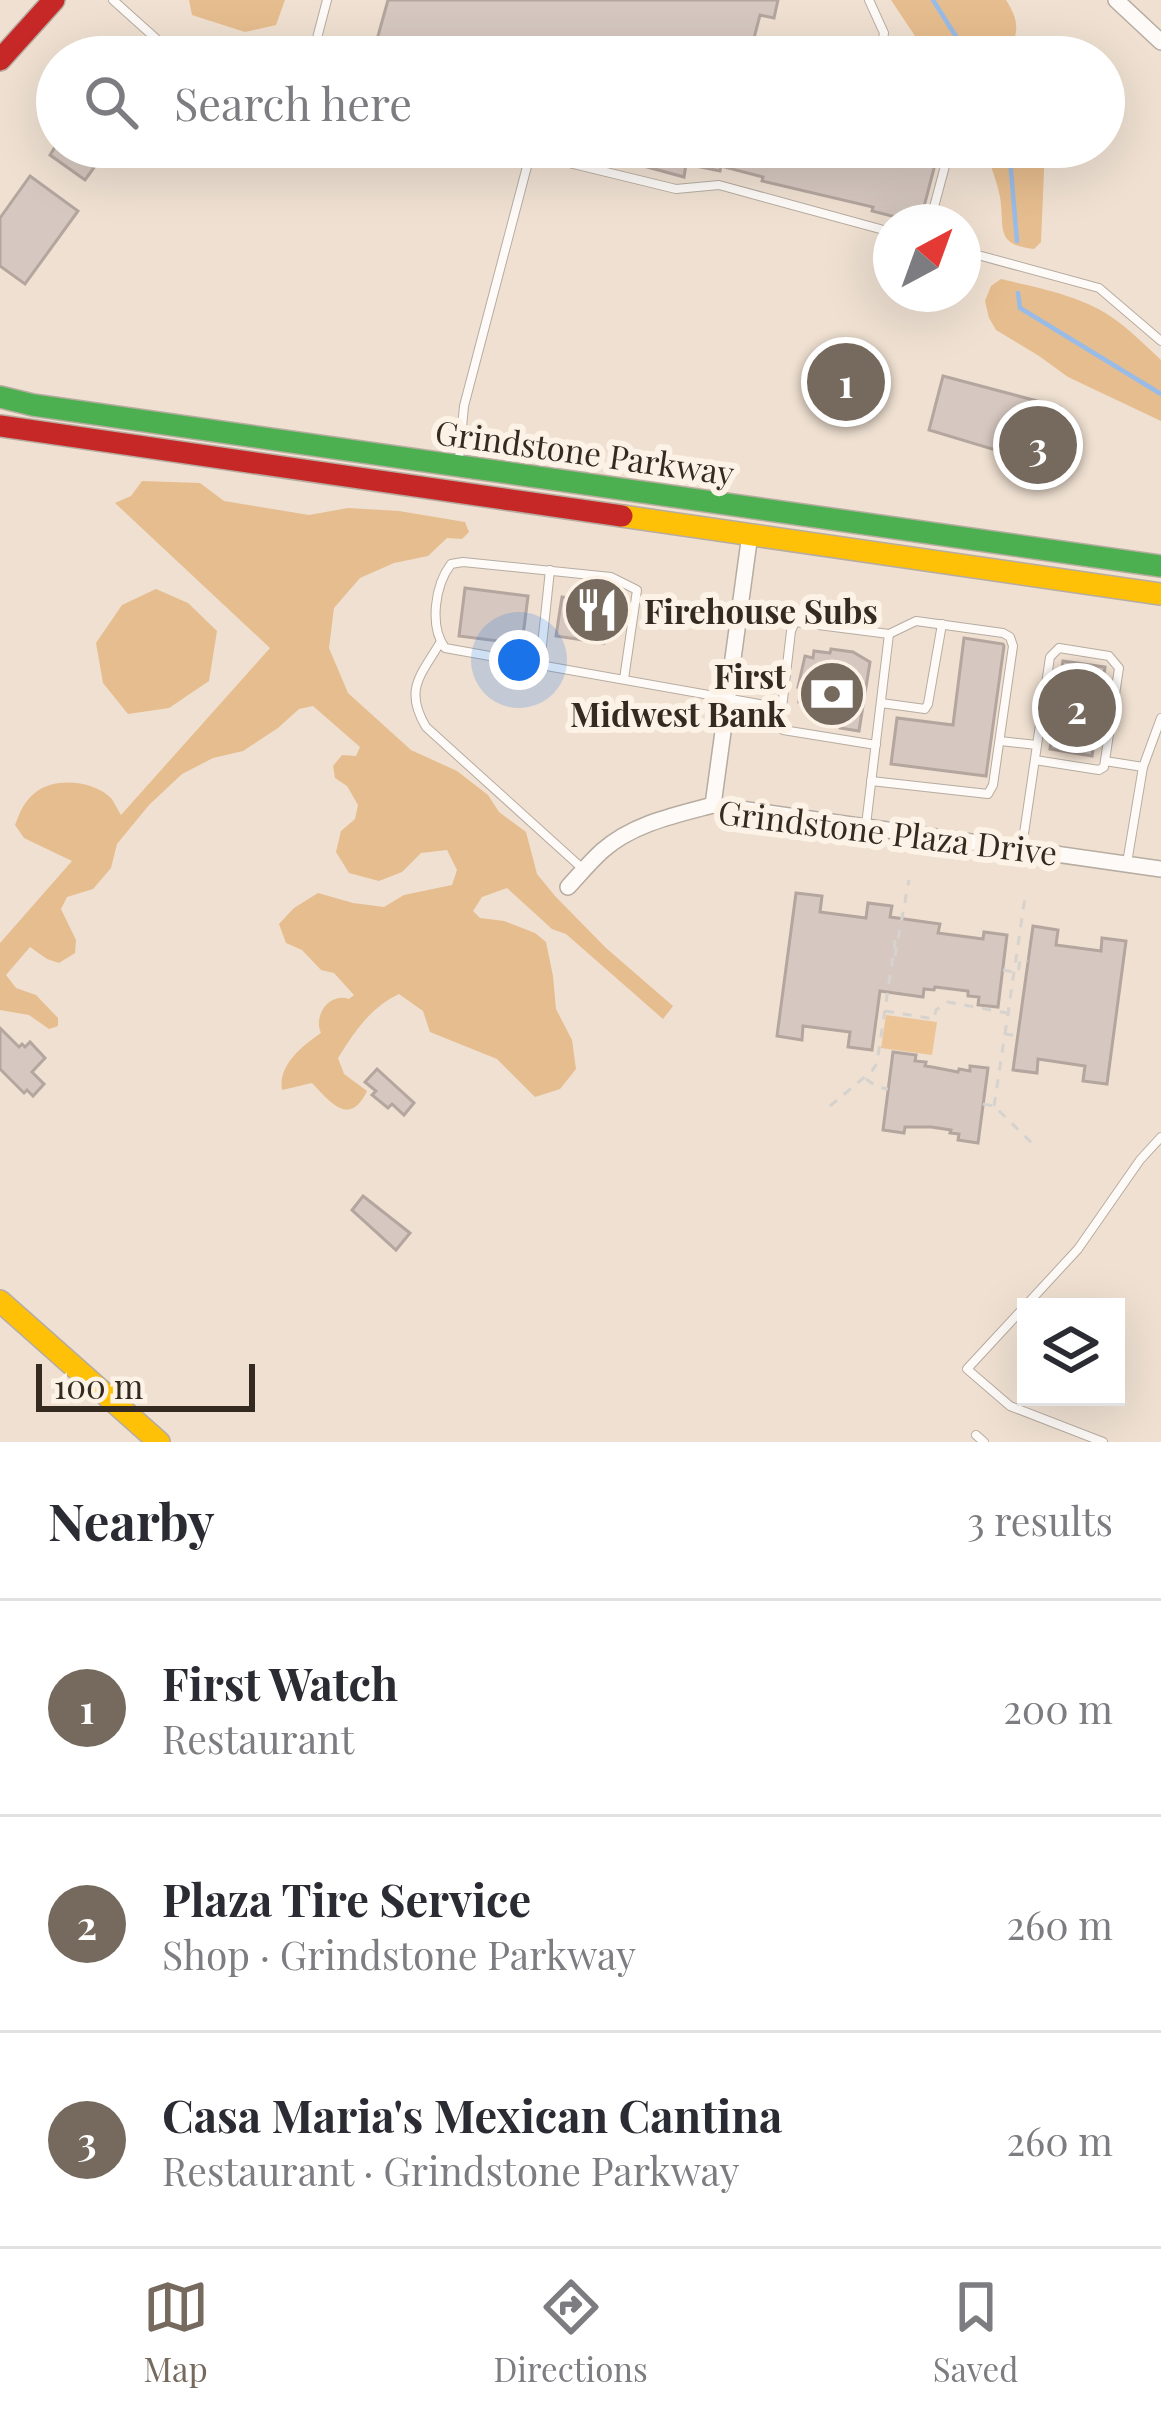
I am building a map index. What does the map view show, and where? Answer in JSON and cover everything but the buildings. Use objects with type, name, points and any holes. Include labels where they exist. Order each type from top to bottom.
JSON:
[{"type":"main road","points":[[0,60],[54,0]]},
{"type":"main road","name":"Grindstone Parkway","points":[[0,397],[78,412],[1161,566]]},
{"type":"main road","name":"Grindstone Parkway","points":[[0,426],[1161,593]]},
{"type":"main road","points":[[0,1300],[159,1442]]},
{"type":"street","points":[[1116,0],[1161,41]]},
{"type":"street","points":[[713,805],[750,534]]},
{"type":"street","name":"Grindstone Plaza Drive","points":[[568,887],[605,848],[634,830],[713,805],[1161,869]]},
{"type":"lane","points":[[113,0],[153,36]]},
{"type":"lane","points":[[318,36],[327,0]]},
{"type":"lane","points":[[869,0],[884,36]]},
{"type":"lane","points":[[458,466],[464,406],[526,168]]},
{"type":"lane","points":[[588,168],[676,189],[719,185],[873,227]]},
{"type":"lane","points":[[935,204],[944,168]]},
{"type":"lane","points":[[981,256],[1099,288],[1161,341]]},
{"type":"lane","points":[[624,680],[637,590],[611,578],[451,564],[437,604],[437,635],[445,648],[540,664],[624,680],[782,708]]},
{"type":"lane","points":[[540,664],[550,570]]},
{"type":"lane","points":[[872,781],[988,794],[1013,641],[1003,633],[916,621],[890,634],[795,622],[790,631],[780,725],[787,732],[876,746]]},
{"type":"lane","points":[[881,704],[920,710],[928,704],[942,624]]},
{"type":"lane","points":[[866,826],[890,634]]},
{"type":"lane","points":[[440,644],[418,680],[415,708],[426,727],[584,870]]},
{"type":"lane","points":[[1022,848],[1050,657],[1058,648],[1109,656],[1119,668],[1104,767],[1035,760]]},
{"type":"lane","points":[[1127,863],[1143,767],[1160,723]]},
{"type":"lane","points":[[1000,741],[1037,745]]},
{"type":"lane","points":[[1105,760],[1143,767]]},
{"type":"lane","points":[[1103,1442],[1010,1406],[967,1369],[1078,1249],[1161,1137]]},
{"type":"path","points":[[830,1106],[877,1063],[909,880]]},
{"type":"path","points":[[994,1106],[1025,897]]},
{"type":"path","points":[[888,934],[900,936]]},
{"type":"path","points":[[887,941],[895,942],[895,956]]},
{"type":"path","points":[[1017,951],[1029,954]]},
{"type":"path","points":[[895,956],[907,958]]},
{"type":"path","points":[[1003,970],[1018,973],[1020,960],[1028,961]]},
{"type":"path","points":[[882,977],[890,978]]},
{"type":"path","points":[[1011,997],[1022,999]]},
{"type":"path","points":[[882,1015],[934,1019],[936,1010],[948,1002],[1009,1013]]},
{"type":"path","points":[[1006,1034],[1017,1036]]},
{"type":"path","points":[[865,1077],[888,1090]]},
{"type":"path","points":[[983,1104],[994,1106],[1033,1144]]},
{"type":"shaded area","points":[[189,0],[285,0],[276,25],[245,32],[192,15]]},
{"type":"shaded area","points":[[891,0],[1006,0],[1016,26],[1014,36],[915,36]]},
{"type":"shaded area","points":[[992,168],[1044,168],[1041,242],[1034,249],[1007,239]]},
{"type":"shaded area","points":[[1001,279],[1085,303],[1136,337],[1161,360],[1161,421],[1068,377],[996,330],[985,301],[991,286]]},
{"type":"shaded area","points":[[142,481],[200,483],[224,501],[309,515],[348,508],[465,522],[469,532],[462,539],[447,538],[428,556],[394,563],[360,578],[334,608],[329,648],[348,693],[411,750],[457,771],[526,832],[537,874],[606,948],[673,1006],[663,1019],[507,888],[482,897],[473,911],[480,918],[535,933],[546,942],[556,1009],[572,1040],[576,1069],[560,1089],[535,1097],[497,1059],[430,1032],[423,1011],[399,994],[371,1013],[338,1058],[344,1074],[367,1091],[354,1108],[340,1108],[312,1083],[282,1090],[288,1064],[321,1033],[324,1007],[354,995],[334,973],[321,970],[302,950],[286,943],[279,924],[318,893],[384,907],[404,895],[452,885],[457,870],[447,850],[421,853],[402,872],[379,881],[349,873],[336,852],[341,831],[355,819],[358,805],[347,786],[335,778],[333,766],[342,755],[356,756],[360,747],[313,706],[299,709],[243,751],[213,758],[182,774],[117,844],[111,868],[93,889],[67,897],[61,909],[76,940],[75,953],[59,963],[30,947],[6,975],[16,988],[36,995],[58,1018],[58,1026],[49,1029],[29,1015],[0,1010],[0,943],[72,861],[24,838],[15,825],[25,803],[44,787],[74,783],[103,792],[121,815],[270,648],[115,503],[131,496]]},
{"type":"shaded area","points":[[156,589],[188,603],[217,631],[209,681],[169,708],[128,714],[103,683],[96,643],[122,605]]},
{"type":"shaded area","points":[[886,1015],[937,1022],[932,1055],[881,1048]]},
{"type":"waterway","points":[[933,0],[956,36]]},
{"type":"waterway","points":[[1011,168],[1017,241]]},
{"type":"waterway","points":[[1018,293],[1020,308],[1161,394]]},
{"type":"traffic: fast","points":[[0,397],[1161,566]]},
{"type":"traffic: slow","points":[[622,516],[1161,594]]},
{"type":"traffic: slow","points":[[0,1301],[159,1442]]},
{"type":"traffic: jam","points":[[0,60],[54,0]]},
{"type":"traffic: jam","points":[[0,426],[622,516]]},
{"type":"place","name":"First Watch","points":[[846,382]]},
{"type":"place","name":"Casa Maria's Mexican Cantina","points":[[1038,445]]},
{"type":"place","name":"Firehouse Subs","points":[[597,610]]},
{"type":"place","name":"First Midwest Bank","points":[[832,694]]},
{"type":"place","name":"Plaza Tire Service","points":[[1077,708]]}]
